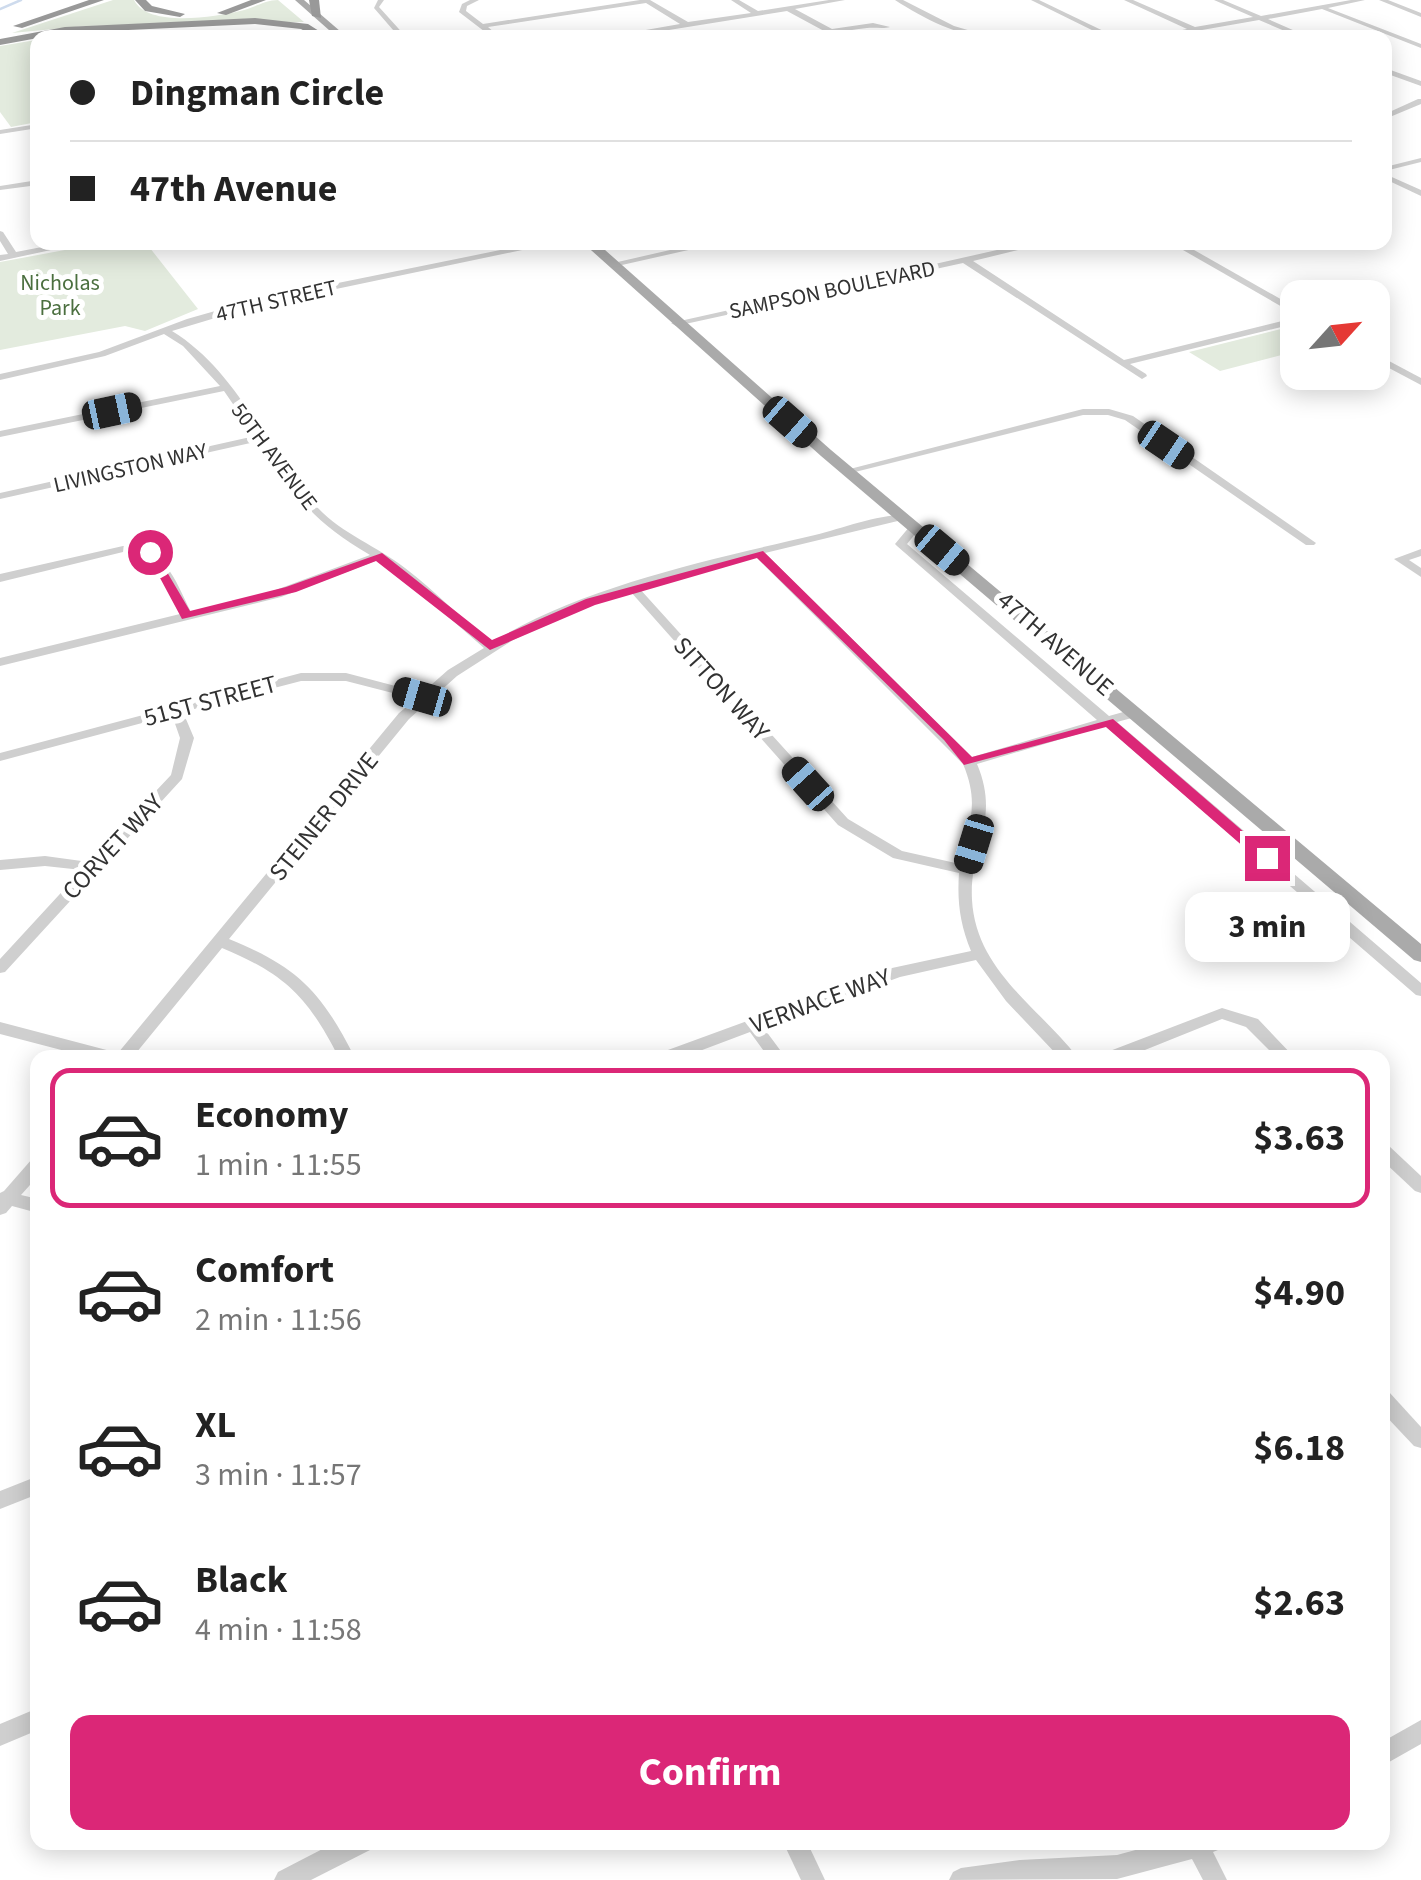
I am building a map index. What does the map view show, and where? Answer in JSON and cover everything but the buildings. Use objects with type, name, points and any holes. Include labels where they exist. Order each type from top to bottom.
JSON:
[{"type":"highway","points":[[1,21],[56,0]]},
{"type":"highway","points":[[1,21],[68,0]]},
{"type":"highway","points":[[0,32],[99,0]]},
{"type":"highway","points":[[140,0],[154,10],[198,15],[237,10],[261,0]]},
{"type":"highway","points":[[314,0],[318,16]]},
{"type":"highway","points":[[65,30],[256,21],[312,30]]},
{"type":"highway","points":[[0,42],[30,36]]},
{"type":"main road","points":[[288,0],[320,30]]},
{"type":"main road","points":[[298,0],[335,30]]},
{"type":"main road","name":"47TH AVENUE","points":[[580,250],[661,318],[676,324],[1421,955]]},
{"type":"main road","name":"47TH AVENUE","points":[[597,250],[674,315],[676,324]]},
{"type":"street","points":[[381,0],[376,8],[397,30]]},
{"type":"street","points":[[476,0],[462,10],[487,30]]},
{"type":"street","points":[[734,0],[758,14]]},
{"type":"street","points":[[653,30],[842,0]]},
{"type":"street","points":[[898,0],[959,30]]},
{"type":"street","points":[[1034,0],[1099,30]]},
{"type":"street","points":[[1127,0],[1194,29]]},
{"type":"street","points":[[1218,0],[1289,30]]},
{"type":"street","points":[[1302,0],[1380,30]]},
{"type":"street","points":[[1189,30],[1362,0]]},
{"type":"street","points":[[1382,0],[1421,14]]},
{"type":"street","points":[[482,26],[646,1],[686,25]]},
{"type":"street","points":[[789,9],[828,30]]},
{"type":"street","points":[[844,30],[887,27]]},
{"type":"street","points":[[1392,35],[1421,46]]},
{"type":"street","points":[[1392,73],[1421,84]]},
{"type":"street","points":[[1392,113],[1421,101]]},
{"type":"street","points":[[0,132],[30,127]]},
{"type":"street","points":[[1392,170],[1421,160]]},
{"type":"street","points":[[1392,176],[1421,194]]},
{"type":"street","points":[[0,188],[30,183]]},
{"type":"street","points":[[0,234],[13,255]]},
{"type":"street","points":[[0,258],[40,250]]},
{"type":"street","name":"47TH STREET","points":[[0,377],[102,354],[254,303],[516,250]]},
{"type":"street","points":[[613,264],[681,250]]},
{"type":"street","name":"SAMPSON BOULEVARD","points":[[676,324],[1011,250]]},
{"type":"street","points":[[1186,250],[1280,305]]},
{"type":"street","points":[[965,260],[1142,376]]},
{"type":"street","points":[[1122,363],[1280,321]]},
{"type":"street","name":"50TH AVENUE","points":[[165,331],[199,352],[314,510],[490,646]]},
{"type":"street","points":[[1390,365],[1421,382]]},
{"type":"street","points":[[0,434],[224,388]]},
{"type":"street","points":[[847,470],[1082,412],[1109,412],[1130,418],[1310,543]]},
{"type":"street","name":"LIVINGSTON WAY","points":[[0,496],[260,438]]},
{"type":"street","name":"STEINER DRIVE","points":[[127,1050],[222,942],[422,697],[490,646],[552,616],[633,588],[759,554],[908,522]]},
{"type":"street","name":"47TH AVENUE","points":[[908,522],[901,544],[1421,992]]},
{"type":"street","points":[[0,578],[122,550],[142,550],[155,556],[187,616]]},
{"type":"street","points":[[1421,552],[1400,559],[1421,573]]},
{"type":"street","points":[[759,554],[949,737],[969,762],[982,806],[966,870],[965,912],[979,954],[1003,989],[1062,1050]]},
{"type":"street","points":[[0,662],[291,590],[378,556]]},
{"type":"street","name":"SITTON WAY","points":[[633,588],[843,822],[898,855],[966,870]]},
{"type":"street","name":"51ST STREET","points":[[0,757],[272,683],[316,676],[360,680],[422,697]]},
{"type":"street","name":"CORVET WAY","points":[[0,968],[177,776],[187,738],[176,710]]},
{"type":"street","points":[[969,762],[1134,713]]},
{"type":"street","points":[[0,865],[45,861],[90,867]]},
{"type":"street","points":[[222,942],[262,958],[299,981],[325,1013],[343,1050]]},
{"type":"street","name":"VERNACE WAY","points":[[685,1050],[897,972],[979,954]]},
{"type":"street","points":[[1128,1050],[1222,1013],[1252,1023],[1280,1050]]},
{"type":"street","points":[[754,1025],[772,1050]]},
{"type":"street","points":[[0,1028],[88,1050]]},
{"type":"street","points":[[1390,1157],[1421,1186]]},
{"type":"street","points":[[3,1201],[30,1172]]},
{"type":"street","points":[[3,1201],[30,1205]]},
{"type":"street","points":[[1390,1407],[1421,1440]]},
{"type":"street","points":[[0,1500],[30,1488]]},
{"type":"street","points":[[0,1735],[30,1722]]},
{"type":"street","points":[[1390,1749],[1421,1732]]},
{"type":"street","points":[[286,1880],[346,1850]]},
{"type":"street","points":[[798,1850],[813,1880]]},
{"type":"street","points":[[961,1880],[1020,1872],[1117,1867],[1184,1850]]},
{"type":"street","points":[[1205,1850],[1214,1880]]},
{"type":"green space","points":[[113,0],[134,0],[142,9],[167,17],[199,18],[278,0],[304,22],[85,26],[12,33]]},
{"type":"green space","points":[[30,41],[30,123],[11,127],[0,112],[0,46]]},
{"type":"green space","name":"Nicholas Park","points":[[65,250],[152,250],[198,309],[145,331],[125,326],[0,350],[0,262]]},
{"type":"green space","points":[[1280,329],[1280,355],[1220,371],[1189,352]]},
{"type":"waterway","points":[[0,9],[21,0]]},
{"type":"route","points":[[150,552],[187,616],[291,590],[378,556],[412,579],[444,612],[490,646],[590,602],[759,554],[949,737],[969,762],[1108,722],[1267,858]]}]
